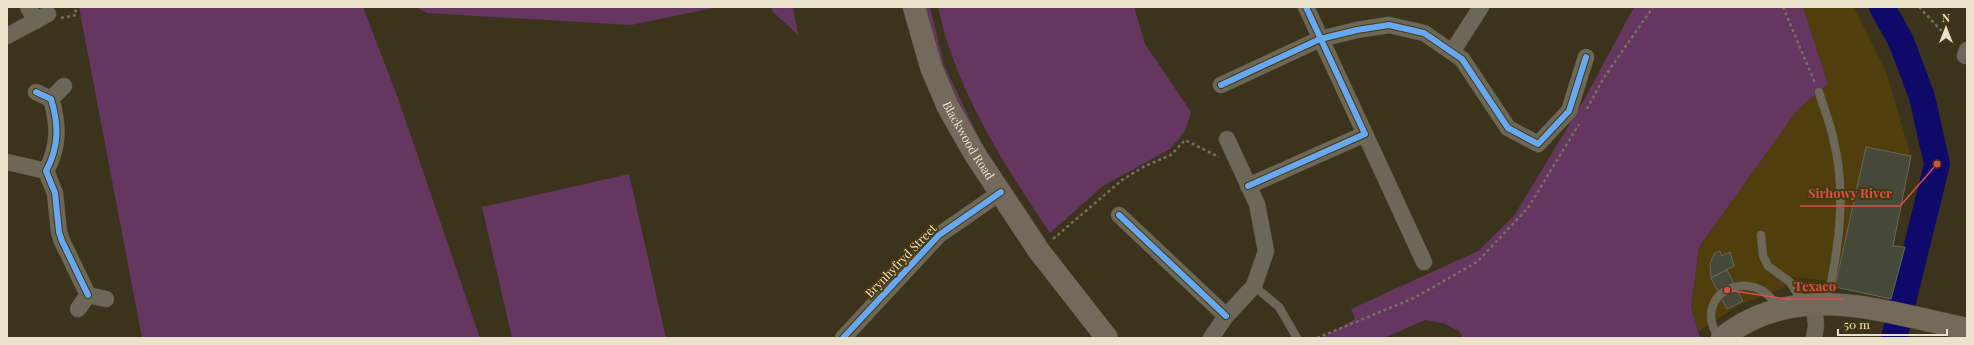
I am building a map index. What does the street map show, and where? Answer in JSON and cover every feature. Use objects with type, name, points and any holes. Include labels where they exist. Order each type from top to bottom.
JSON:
[{"type":"main road","name":"Blackwood Road","points":[[914,7],[931,67],[948,107],[976,156],[1039,251],[1107,338]]},
{"type":"main road","points":[[1721,338],[1760,315],[1815,303],[1847,304],[1967,329]]},
{"type":"street","points":[[1306,7],[1424,262]]},
{"type":"street","points":[[1452,52],[1481,7]]},
{"type":"street","points":[[7,36],[37,14]]},
{"type":"street","points":[[1221,85],[1320,39],[1357,30],[1389,25],[1424,33],[1462,59],[1508,128],[1538,144],[1569,111],[1586,57]]},
{"type":"street","points":[[51,99],[64,86]]},
{"type":"street","points":[[36,92],[51,99],[55,112],[56,145],[53,158],[46,171]]},
{"type":"street","points":[[1248,186],[1365,134]]},
{"type":"street","points":[[1211,338],[1226,316],[1254,286],[1266,251],[1257,204],[1227,139]]},
{"type":"street","points":[[7,162],[46,171]]},
{"type":"street","points":[[46,171],[55,193],[60,236],[88,295]]},
{"type":"street","name":"Brynhyfryd Street","points":[[843,338],[938,235],[1001,192]]},
{"type":"street","points":[[1119,215],[1226,316]]},
{"type":"street","points":[[88,295],[106,299]]},
{"type":"street","points":[[78,309],[88,295]]},
{"type":"street","points":[[1814,338],[1816,326],[1815,303]]},
{"type":"lane","points":[[1761,235],[1763,256],[1768,266],[1815,303],[1839,235],[1840,192],[1835,143],[1819,92]]},
{"type":"lane","points":[[1254,286],[1279,307],[1297,338]]},
{"type":"lane","points":[[1721,338],[1713,329],[1711,311],[1720,295],[1735,286],[1763,290],[1771,296],[1778,310]]},
{"type":"path","points":[[37,14],[54,19],[76,15],[75,7]]},
{"type":"path","points":[[1586,110],[1603,79],[1653,7]]},
{"type":"path","points":[[1783,7],[1819,92]]},
{"type":"path","points":[[1919,7],[1966,53]]},
{"type":"path","points":[[1317,338],[1414,298],[1477,262],[1528,208],[1579,123]]},
{"type":"path","points":[[1048,238],[1049,242],[1122,180],[1145,166],[1171,155],[1185,140],[1230,163],[1238,163]]},
{"type":"shaded area","points":[[79,7],[363,7],[399,101],[480,338],[142,338]]},
{"type":"shaded area","points":[[416,7],[718,7],[631,25],[427,13]]},
{"type":"shaded area","points":[[771,7],[793,7],[798,35],[773,12]]},
{"type":"shaded area","points":[[924,7],[930,7],[944,65],[982,144],[1046,240],[1044,242],[985,157],[938,64]]},
{"type":"shaded area","points":[[938,7],[1134,7],[1145,44],[1191,112],[1185,131],[1170,149],[1103,186],[1050,233],[1015,180],[983,125],[969,97],[956,68]]},
{"type":"shaded area","points":[[1634,7],[1803,7],[1828,84],[1798,109],[1699,247],[1691,307],[1700,338],[1463,338],[1459,331],[1443,323],[1425,320],[1384,338],[1322,338],[1355,319],[1351,309],[1478,251],[1514,216],[1584,100]]},
{"type":"shaded area","points":[[1803,7],[1854,7],[1887,74],[1911,156],[1893,246],[1905,247],[1891,299],[1835,287],[1836,282],[1792,277],[1783,288],[1739,305],[1698,332],[1691,307],[1699,247],[1798,109],[1828,84]]},
{"type":"shaded area","points":[[629,174],[666,338],[512,338],[482,207]]},
{"type":"building","points":[[1866,147],[1911,156],[1893,246],[1905,247],[1891,299],[1835,287]]},
{"type":"building","points":[[1720,251],[1722,256],[1730,252],[1734,266],[1711,278],[1710,263],[1715,253]]},
{"type":"building","points":[[1727,270],[1743,301],[1727,309],[1711,278]]},
{"type":"waterway","points":[[1882,7],[1901,41],[1922,97],[1937,164],[1894,338]]},
{"type":"cycle path","points":[[1248,186],[1365,134],[1306,7]]},
{"type":"cycle path","points":[[1221,85],[1320,39],[1357,30],[1389,25],[1424,33],[1462,59],[1508,128],[1538,144],[1569,111],[1586,57]]},
{"type":"cycle path","points":[[36,92],[51,99],[54,109],[56,127],[55,145],[46,171],[55,193],[59,232],[62,241],[88,295]]},
{"type":"cycle path","points":[[843,338],[939,235],[1001,192]]},
{"type":"cycle path","points":[[1119,215],[1226,316]]},
{"type":"place","name":"Sirhowy River","points":[[1937,164]]},
{"type":"place","name":"Texaco","points":[[1727,290]]}]
